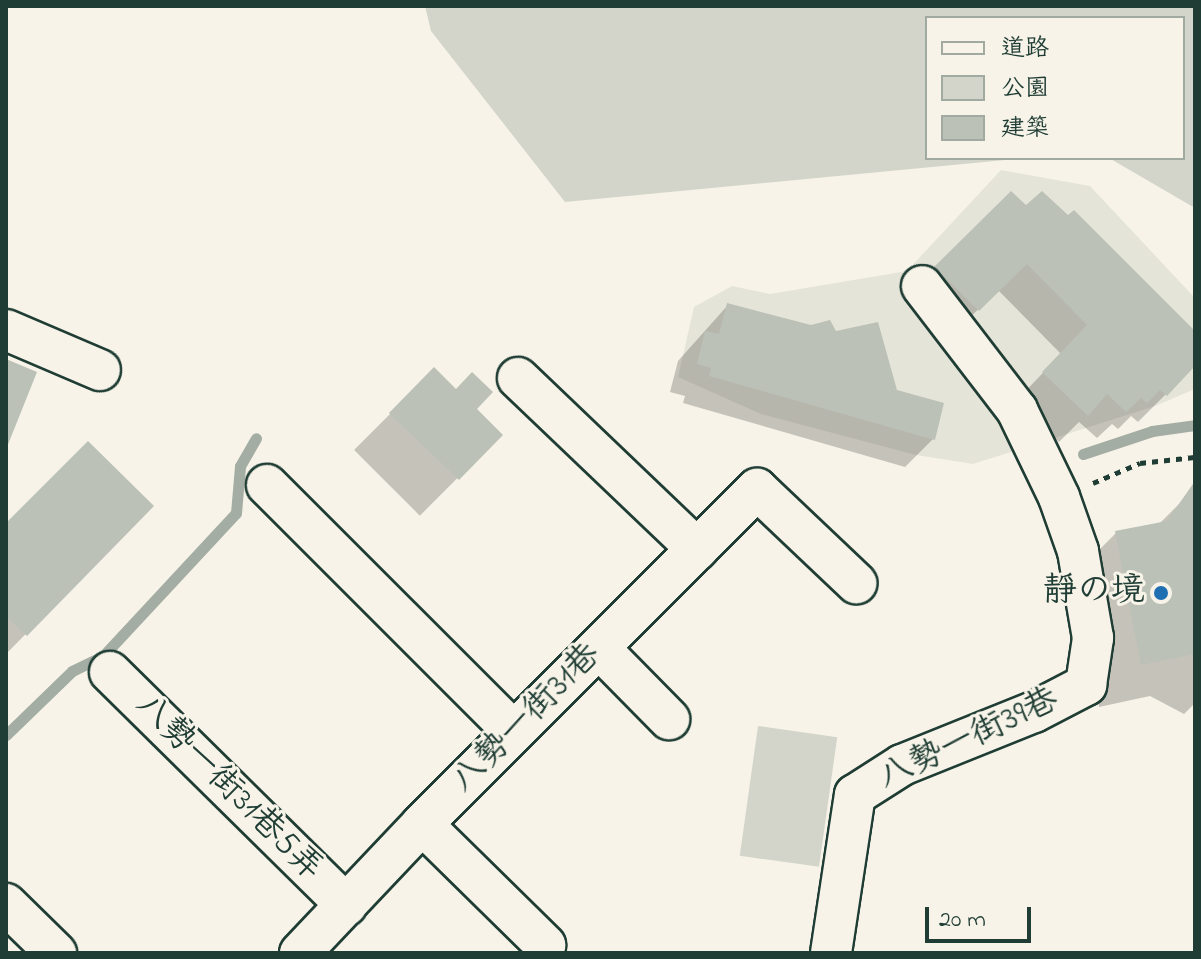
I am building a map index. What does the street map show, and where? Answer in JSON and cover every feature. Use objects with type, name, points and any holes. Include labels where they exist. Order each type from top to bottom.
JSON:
[{"type":"street","name":"八勢一街39巷","points":[[831,953],[855,795],[902,765],[1034,712],[1086,685],[1093,638],[1078,551],[1059,497],[1017,410],[922,286]]},
{"type":"street","points":[[6,330],[100,370]]},
{"type":"street","points":[[518,378],[697,549]]},
{"type":"street","points":[[267,485],[514,732]]},
{"type":"street","name":"八勢一街31巷","points":[[300,953],[422,824],[757,489],[856,583]]},
{"type":"street","points":[[599,648],[669,719]]},
{"type":"street","name":"八勢一街31巷5弄","points":[[110,672],[346,905]]},
{"type":"street","points":[[422,824],[545,945]]},
{"type":"street","points":[[6,904],[56,953]]},
{"type":"path","points":[[1059,497],[1140,463],[1195,457]]},
{"type":"shaded area","points":[[1001,170],[1090,186],[1195,298],[1195,389],[1155,406],[973,464],[916,455],[761,414],[678,377],[694,307],[732,286],[770,294],[907,271]]},
{"type":"green space","points":[[425,6],[1195,6],[1195,208],[1112,160],[1185,160],[1185,16],[925,16],[925,160],[1004,160],[565,202],[431,31]]},
{"type":"green space","points":[[758,726],[837,737],[819,867],[740,856]]},
{"type":"building","points":[[1011,191],[1026,205],[1042,191],[1068,215],[1074,210],[1195,331],[1195,366],[1167,396],[1160,390],[1147,403],[1141,398],[1126,412],[1107,394],[1088,416],[1042,372],[1087,325],[1027,264],[979,311],[934,267]]},
{"type":"building","points":[[727,303],[811,325],[830,320],[836,331],[878,322],[897,390],[944,403],[935,440],[709,376],[711,368],[697,364],[705,331],[719,334]]},
{"type":"building","points":[[6,359],[37,372],[7,447],[6,446]]},
{"type":"building","points":[[434,367],[456,389],[472,372],[493,392],[477,409],[503,435],[459,480],[389,413]]},
{"type":"building","points":[[88,441],[154,506],[27,636],[6,616],[6,523]]},
{"type":"building","name":"靜の境","points":[[1195,481],[1195,654],[1141,665],[1115,531],[1167,521]]},
{"type":"waterway","points":[[1083,454],[1152,431],[1195,425]]},
{"type":"waterway","points":[[6,735],[72,671],[103,656],[236,513],[240,466],[256,438]]},
{"type":"place","name":"靜の境","points":[[1161,593]]}]
